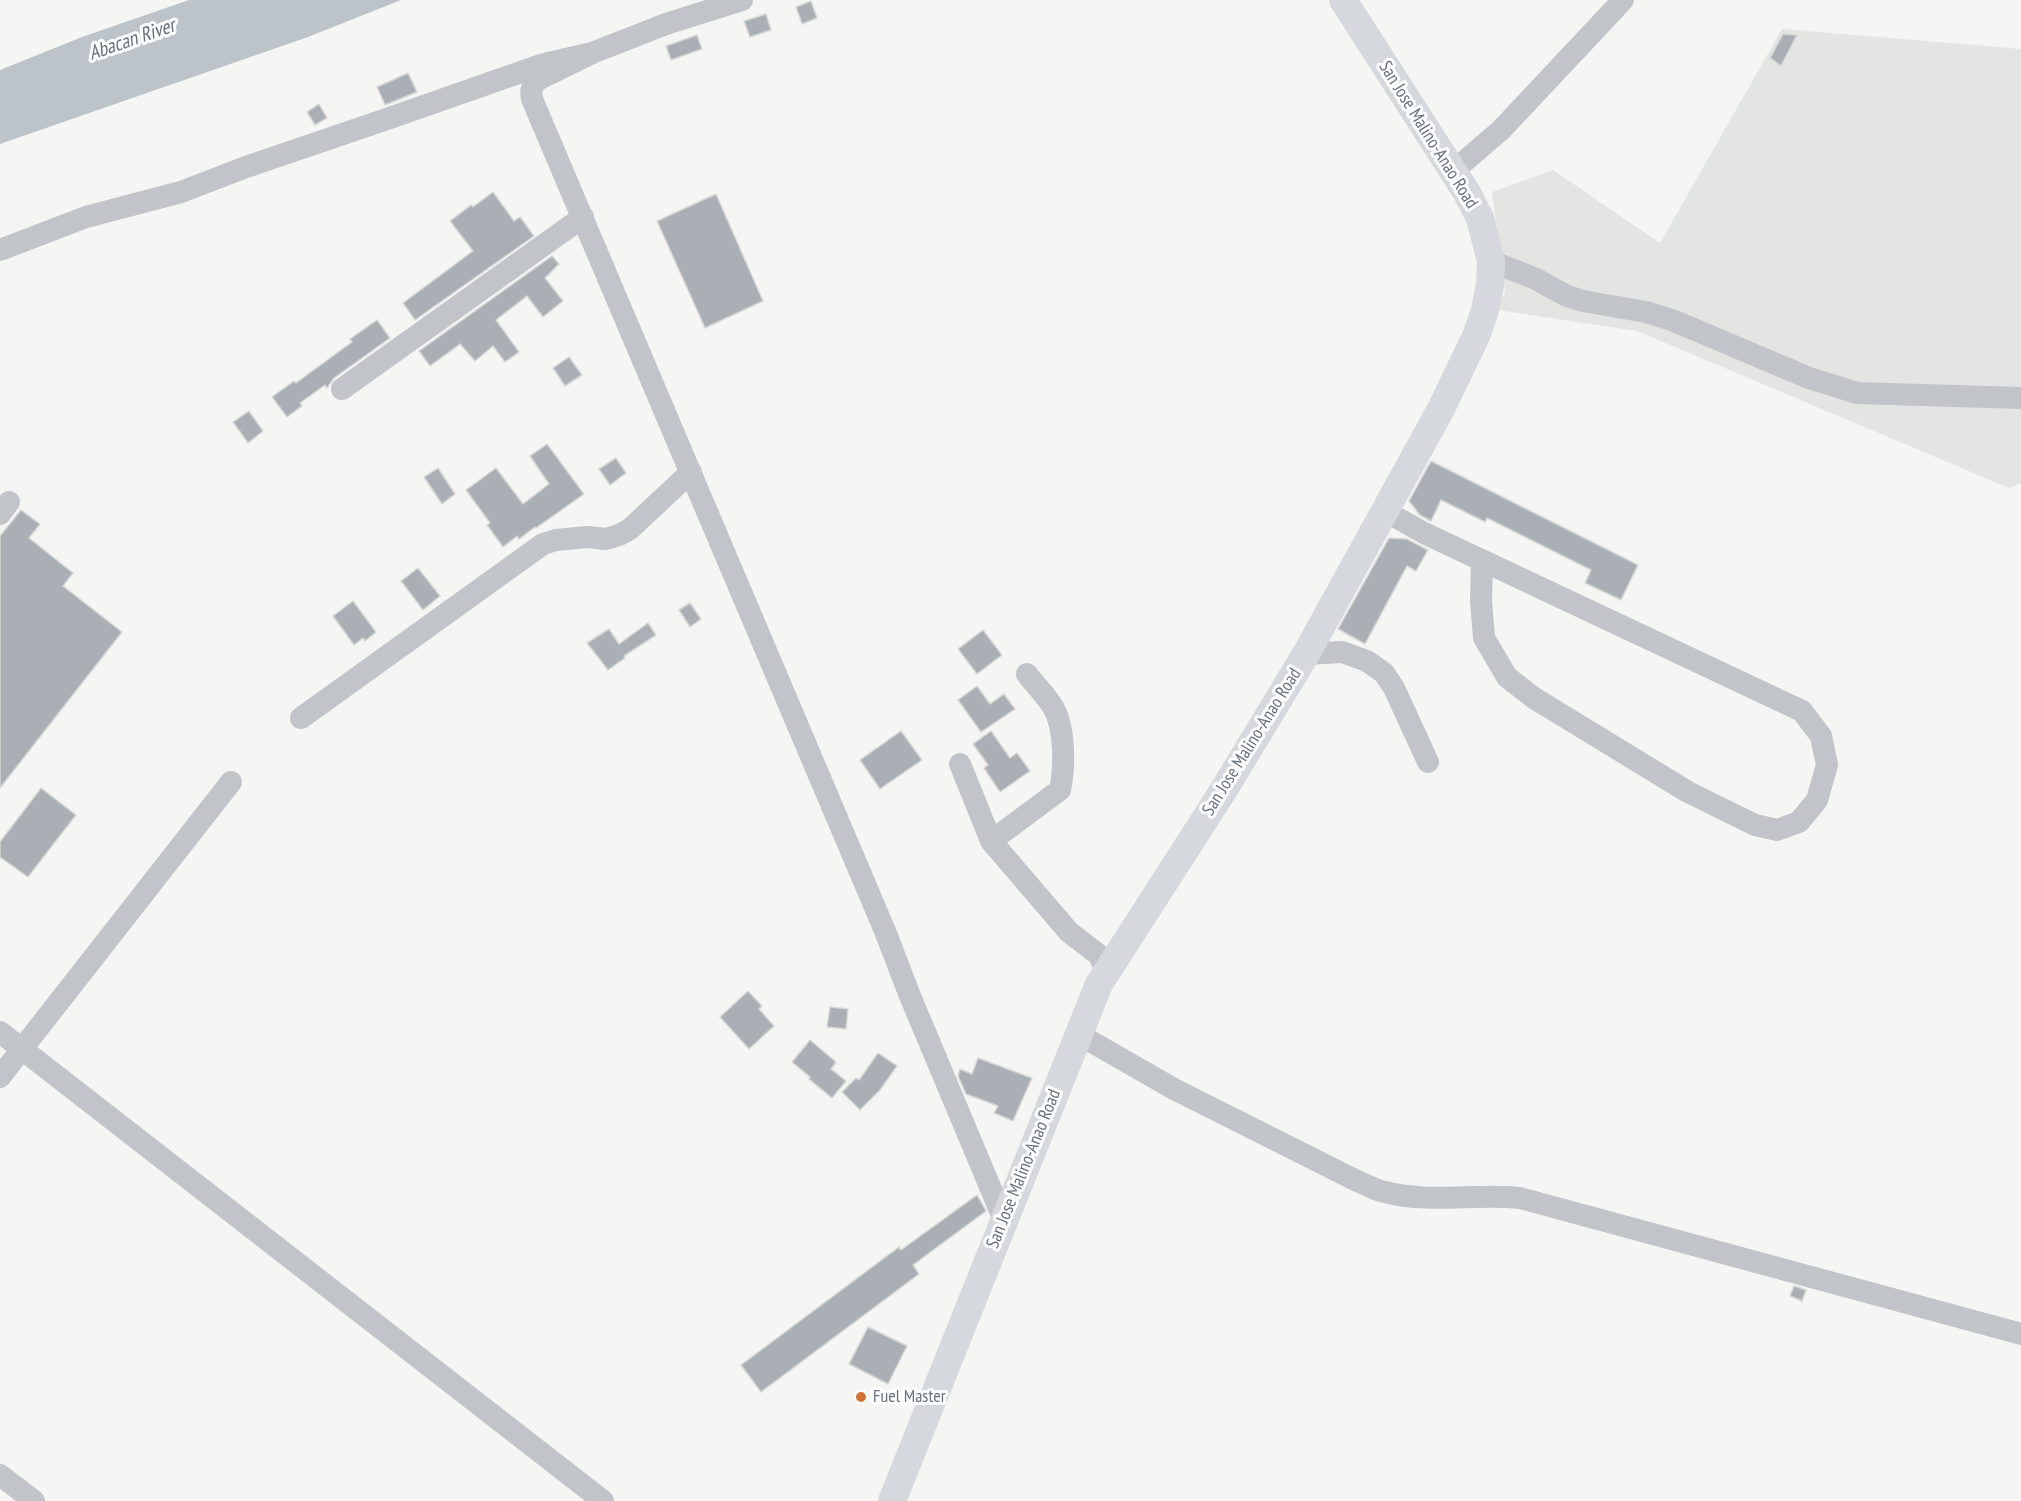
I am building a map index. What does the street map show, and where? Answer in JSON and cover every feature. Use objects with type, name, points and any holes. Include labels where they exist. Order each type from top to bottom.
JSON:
[{"type":"main road","name":"San Jose Malino-Anao Road","points":[[892,1501],[1099,984],[1223,791],[1306,654],[1441,409],[1477,334],[1485,310],[1490,285],[1491,261],[1480,218],[1467,193],[1343,0]]},
{"type":"street","points":[[742,0],[666,24],[592,53],[539,79],[530,92],[885,931],[1004,1220]]},
{"type":"street","points":[[1452,172],[1501,130],[1623,0]]},
{"type":"street","points":[[0,250],[86,217],[181,192],[246,167],[544,64],[592,53]]},
{"type":"street","points":[[342,388],[583,217]]},
{"type":"street","points":[[1491,261],[1536,279],[1567,296],[1646,312],[1672,320],[1809,378],[1857,393],[2021,398]]},
{"type":"street","points":[[301,718],[543,544],[556,540],[606,538],[619,535],[630,529],[691,472]]},
{"type":"street","points":[[1385,511],[1424,533],[1482,560],[1802,711],[1821,736],[1827,765],[1817,800],[1799,822],[1777,830],[1755,825],[1688,792],[1534,698],[1507,677],[1484,638],[1481,601],[1482,560]]},
{"type":"street","points":[[1306,654],[1342,652],[1367,661],[1384,673],[1394,688],[1428,762]]},
{"type":"street","points":[[992,841],[1060,790],[1061,734],[1058,719],[1053,707],[1027,674]]},
{"type":"street","points":[[960,764],[992,841],[1069,932],[1099,955],[1107,974]]},
{"type":"street","points":[[0,1077],[231,782]]},
{"type":"street","points":[[0,1032],[603,1501]]},
{"type":"street","points":[[1078,1034],[1174,1089],[1355,1180],[1384,1192],[1434,1198],[1499,1196],[1520,1198],[2021,1334]]},
{"type":"street","points":[[0,1475],[34,1501]]},
{"type":"shaded area","points":[[1782,29],[2021,49],[2021,483],[2009,488],[1637,331],[1497,310],[1505,292],[1492,192],[1553,170],[1660,243]]},
{"type":"water","name":"Abacan River","points":[[189,0],[401,0],[308,37],[0,144],[0,70],[82,37]]},
{"type":"building","points":[[811,1],[817,18],[802,24],[796,7]]},
{"type":"building","points":[[766,14],[771,30],[750,37],[744,21]]},
{"type":"building","points":[[1783,34],[1797,35],[1781,66],[1770,58]]},
{"type":"building","points":[[697,35],[702,49],[671,60],[666,46]]},
{"type":"building","points":[[408,73],[417,92],[385,105],[377,87]]},
{"type":"building","points":[[319,104],[327,118],[315,125],[307,112]]},
{"type":"building","points":[[493,192],[514,221],[520,217],[534,236],[415,320],[403,303],[473,251],[450,221]]},
{"type":"building","points":[[716,194],[763,301],[705,328],[657,221]]},
{"type":"building","points":[[552,256],[559,264],[545,278],[563,301],[543,317],[527,296],[496,320],[519,352],[505,362],[493,346],[475,361],[460,344],[430,366],[419,351]]},
{"type":"building","points":[[377,320],[390,338],[334,378],[327,388],[325,385],[300,403],[302,406],[287,417],[272,397],[294,381],[296,383],[352,342],[350,339]]},
{"type":"building","points":[[569,357],[582,375],[565,386],[553,368]]},
{"type":"building","points":[[249,411],[263,431],[248,443],[233,422]]},
{"type":"building","points":[[547,444],[584,494],[536,528],[519,539],[517,536],[503,547],[487,525],[490,523],[466,490],[496,468],[523,504],[549,484],[530,456]]},
{"type":"building","points":[[616,458],[626,473],[610,485],[599,469]]},
{"type":"building","points":[[1431,461],[1638,565],[1621,600],[1585,583],[1591,570],[1487,518],[1485,522],[1441,500],[1431,521],[1420,515],[1409,501]]},
{"type":"building","points":[[438,468],[455,494],[442,504],[424,477]]},
{"type":"building","points":[[21,510],[40,524],[29,538],[73,573],[63,586],[122,632],[0,788],[0,536]]},
{"type":"building","points":[[1389,538],[1407,539],[1428,550],[1416,571],[1407,566],[1365,644],[1338,629]]},
{"type":"building","points":[[418,568],[440,596],[423,610],[401,581]]},
{"type":"building","points":[[353,601],[376,632],[365,641],[363,638],[354,645],[333,616]]},
{"type":"building","points":[[690,603],[701,619],[690,627],[679,610]]},
{"type":"building","points":[[648,623],[656,635],[624,656],[625,658],[608,670],[587,643],[609,629],[619,644]]},
{"type":"building","points":[[983,630],[1002,655],[977,674],[958,649]]},
{"type":"building","points":[[977,686],[990,704],[1004,694],[1015,709],[981,732],[958,700]]},
{"type":"building","points":[[901,731],[922,760],[880,789],[860,760]]},
{"type":"building","points":[[991,731],[1010,758],[1017,753],[1030,771],[1000,792],[984,768],[988,765],[973,744]]},
{"type":"building","points":[[41,788],[76,815],[28,877],[0,857],[0,842]]},
{"type":"building","points":[[748,991],[762,1006],[759,1009],[774,1026],[749,1049],[720,1017]]},
{"type":"building","points":[[830,1007],[848,1009],[846,1029],[827,1027]]},
{"type":"building","points":[[810,1040],[836,1062],[831,1069],[846,1081],[832,1098],[792,1062]]},
{"type":"building","points":[[878,1053],[897,1066],[880,1090],[860,1110],[842,1092],[856,1078],[859,1080]]},
{"type":"building","points":[[978,1058],[1032,1078],[1013,1121],[994,1113],[998,1106],[966,1094],[958,1076],[960,1069],[972,1074]]},
{"type":"building","points":[[977,1195],[986,1211],[913,1265],[919,1274],[761,1392],[741,1365],[899,1247],[901,1250]]},
{"type":"building","points":[[1794,1286],[1806,1290],[1802,1301],[1790,1296]]},
{"type":"building","points":[[868,1327],[907,1346],[888,1384],[849,1364]]},
{"type":"place","name":"Fuel Master","points":[[861,1397]]}]
